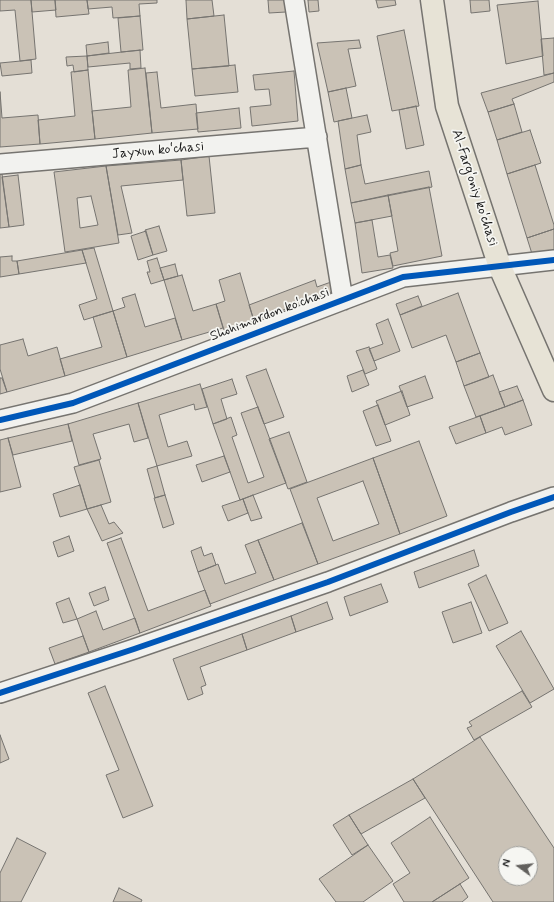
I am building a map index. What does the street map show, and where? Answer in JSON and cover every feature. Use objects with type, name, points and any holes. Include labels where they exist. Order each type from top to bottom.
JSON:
[{"type":"main road","name":"Al-Fargʻoniy koʻchasi","points":[[432,0],[448,106],[500,267],[554,390]]},
{"type":"street","points":[[294,0],[343,300]]},
{"type":"street","name":"Jayxun koʻchasi","points":[[0,164],[317,137]]},
{"type":"street","name":"Shohimardon koʻchasi","points":[[0,420],[73,404],[403,277],[554,260]]},
{"type":"street","points":[[0,693],[134,649],[328,582],[554,497]]},
{"type":"building","points":[[0,0],[31,0],[36,59],[20,61],[15,10],[0,11]]},
{"type":"building","points":[[31,0],[55,0],[56,10],[32,12]]},
{"type":"building","points":[[55,0],[87,0],[89,14],[56,17]]},
{"type":"building","points":[[87,0],[157,0],[157,3],[139,4],[140,16],[113,18],[112,7],[88,9]]},
{"type":"building","points":[[186,0],[212,0],[214,16],[187,19]]},
{"type":"building","points":[[268,0],[285,0],[286,12],[269,13]]},
{"type":"building","points":[[308,0],[318,0],[319,11],[309,12]]},
{"type":"building","points":[[376,0],[395,0],[396,5],[378,8]]},
{"type":"building","points":[[470,0],[489,0],[490,11],[471,13]]},
{"type":"building","points":[[538,1],[543,56],[506,64],[497,5]]},
{"type":"building","points":[[224,15],[229,66],[192,69],[187,19]]},
{"type":"building","points":[[140,16],[143,50],[121,52],[118,18]]},
{"type":"building","points":[[404,30],[419,106],[392,111],[377,36]]},
{"type":"building","points":[[554,38],[554,73],[544,75],[541,39]]},
{"type":"building","points":[[359,40],[361,48],[348,49],[356,86],[328,92],[317,43]]},
{"type":"building","points":[[108,42],[109,53],[87,56],[86,45]]},
{"type":"building","points":[[140,50],[141,68],[130,69],[130,63],[88,67],[87,56]]},
{"type":"building","points":[[87,56],[88,70],[74,72],[73,65],[67,66],[66,57]]},
{"type":"building","points":[[31,60],[32,73],[2,76],[0,63]]},
{"type":"building","points":[[235,65],[238,92],[195,96],[192,69]]},
{"type":"building","points":[[145,68],[152,133],[95,139],[92,111],[131,107],[128,70]]},
{"type":"building","points":[[88,70],[95,139],[40,144],[38,120],[75,116],[71,72]]},
{"type":"building","points":[[294,71],[298,121],[252,126],[250,107],[271,105],[269,89],[255,90],[253,75]]},
{"type":"building","points":[[157,72],[161,108],[196,104],[198,129],[152,133],[146,73]]},
{"type":"building","points":[[554,73],[554,82],[512,99],[514,104],[488,112],[481,93]]},
{"type":"building","points":[[346,88],[352,118],[334,122],[328,92]]},
{"type":"building","points":[[0,92],[2,118],[38,115],[40,144],[0,147]]},
{"type":"building","points":[[514,104],[522,132],[497,140],[488,112]]},
{"type":"building","points":[[416,106],[424,145],[406,149],[399,110]]},
{"type":"building","points":[[239,108],[241,128],[198,132],[196,113]]},
{"type":"building","points":[[367,115],[371,132],[357,135],[361,165],[345,169],[338,121]]},
{"type":"building","points":[[530,130],[541,163],[507,174],[497,140]]},
{"type":"building","points":[[209,156],[215,213],[187,216],[181,160]]},
{"type":"building","points":[[181,160],[183,180],[121,186],[132,233],[118,235],[106,166]]},
{"type":"building","points":[[361,165],[365,184],[429,171],[432,187],[351,203],[345,169]]},
{"type":"building","points":[[535,165],[554,229],[527,238],[507,174]]},
{"type":"building","points":[[106,166],[119,243],[65,252],[54,172]],"holes":[[[91,196],[98,225],[80,228],[77,198]]]},
{"type":"building","points":[[0,174],[2,174],[9,227],[0,228]]},
{"type":"building","points":[[18,175],[24,225],[9,227],[2,177]]},
{"type":"building","points":[[429,187],[442,256],[393,266],[390,253],[398,251],[388,195]]},
{"type":"building","points":[[388,195],[392,216],[355,223],[351,203]]},
{"type":"building","points":[[372,220],[378,257],[390,255],[393,268],[362,273],[355,223]]},
{"type":"building","points":[[159,226],[167,251],[153,255],[145,230]]},
{"type":"building","points":[[554,229],[554,250],[533,257],[527,238]]},
{"type":"building","points":[[146,231],[153,255],[138,260],[131,236]]},
{"type":"building","points":[[94,248],[113,311],[84,320],[79,305],[97,299],[82,250]]},
{"type":"building","points":[[82,250],[86,263],[19,274],[17,261]]},
{"type":"building","points":[[12,256],[12,261],[17,261],[19,274],[0,277],[0,257]]},
{"type":"building","points":[[157,258],[164,280],[151,284],[147,272],[150,272],[147,261]]},
{"type":"building","points":[[175,264],[178,276],[164,280],[160,268]]},
{"type":"building","points":[[240,273],[254,321],[224,330],[216,304],[225,301],[219,280]]},
{"type":"building","points":[[182,275],[193,311],[216,304],[223,328],[182,340],[164,280]]},
{"type":"building","points":[[315,280],[317,287],[331,282],[334,291],[254,321],[249,305]]},
{"type":"building","points":[[458,293],[480,353],[456,362],[446,335],[412,348],[400,315]]},
{"type":"building","points":[[135,294],[145,327],[175,318],[182,340],[127,357],[113,311],[125,307],[122,298]]},
{"type":"building","points":[[418,296],[422,306],[400,315],[396,304]]},
{"type":"building","points":[[113,311],[127,357],[65,376],[60,359],[102,347],[93,317]]},
{"type":"building","points":[[388,319],[400,351],[374,361],[369,349],[383,344],[376,324]]},
{"type":"building","points":[[23,339],[28,356],[57,347],[65,376],[7,392],[0,369],[0,345]]},
{"type":"building","points":[[369,347],[377,369],[365,374],[356,351]]},
{"type":"building","points":[[480,353],[489,377],[464,386],[456,362]]},
{"type":"building","points":[[266,369],[284,417],[264,424],[246,376]]},
{"type":"building","points":[[363,370],[369,385],[352,392],[347,376]]},
{"type":"building","points":[[493,375],[505,407],[476,417],[464,386]]},
{"type":"building","points":[[425,376],[433,398],[407,407],[399,386]]},
{"type":"building","points":[[0,378],[2,378],[7,392],[0,394]]},
{"type":"building","points":[[232,379],[237,394],[221,399],[227,419],[213,424],[202,389]]},
{"type":"building","points":[[200,384],[207,407],[195,410],[194,404],[159,415],[168,447],[187,441],[192,456],[157,466],[138,403]]},
{"type":"building","points":[[517,386],[523,400],[505,407],[499,392]]},
{"type":"building","points":[[402,391],[410,415],[385,425],[376,401]]},
{"type":"building","points":[[523,400],[532,425],[505,435],[502,427],[486,433],[480,416]]},
{"type":"building","points":[[138,403],[148,438],[134,442],[129,424],[93,434],[101,459],[79,465],[68,424]]},
{"type":"building","points":[[378,405],[391,441],[376,446],[363,411]]},
{"type":"building","points":[[258,407],[286,483],[240,500],[213,424],[231,417],[237,435],[232,437],[248,483],[264,477],[241,413]]},
{"type":"building","points":[[480,416],[486,433],[456,444],[449,427]]},
{"type":"building","points":[[68,424],[72,441],[13,455],[8,438]]},
{"type":"building","points":[[289,432],[307,482],[288,489],[269,439]]},
{"type":"building","points":[[8,438],[21,487],[0,492],[0,440]]},
{"type":"building","points":[[419,441],[447,516],[400,534],[373,458]]},
{"type":"building","points":[[224,456],[230,472],[202,482],[196,465]]},
{"type":"building","points":[[373,458],[400,534],[318,564],[290,489]],"holes":[[[363,481],[379,524],[333,541],[317,498]]]},
{"type":"building","points":[[99,460],[111,502],[87,509],[74,467]]},
{"type":"building","points":[[157,466],[165,495],[155,498],[147,469]]},
{"type":"building","points":[[80,485],[87,509],[60,517],[53,494]]},
{"type":"building","points":[[165,495],[174,524],[163,528],[154,498]]},
{"type":"building","points":[[253,495],[262,518],[251,521],[243,499]]},
{"type":"building","points":[[243,499],[248,513],[228,521],[222,506]]},
{"type":"building","points":[[101,505],[109,524],[114,522],[123,533],[102,541],[87,509]]},
{"type":"building","points":[[302,523],[318,564],[274,580],[258,540]]},
{"type":"building","points":[[69,536],[74,551],[58,557],[53,542]]},
{"type":"building","points":[[121,538],[148,611],[205,590],[211,606],[140,633],[107,543]]},
{"type":"building","points":[[258,540],[274,580],[210,604],[198,572],[218,564],[225,584],[256,573],[245,545]]},
{"type":"building","points":[[201,547],[204,556],[212,553],[216,565],[198,572],[191,551]]},
{"type":"building","points":[[474,550],[479,566],[419,588],[414,572]]},
{"type":"building","points":[[486,575],[508,623],[489,631],[468,584]]},
{"type":"building","points":[[381,584],[388,602],[350,616],[344,597]]},
{"type":"building","points":[[105,587],[109,600],[94,606],[89,593]]},
{"type":"building","points":[[69,598],[77,619],[63,623],[56,603]]},
{"type":"building","points":[[327,602],[333,619],[296,632],[291,616]]},
{"type":"building","points":[[471,602],[482,633],[453,643],[442,612]]},
{"type":"building","points":[[96,611],[103,630],[135,618],[140,633],[89,652],[77,619]]},
{"type":"building","points":[[291,616],[296,632],[247,650],[242,634]]},
{"type":"building","points":[[521,631],[554,689],[530,703],[496,646]]},
{"type":"building","points":[[242,634],[247,650],[200,667],[206,685],[201,687],[203,694],[188,700],[173,659]]},
{"type":"building","points":[[83,636],[89,652],[55,664],[49,648]]},
{"type":"building","points":[[105,686],[153,806],[123,818],[106,775],[119,770],[88,693]]},
{"type":"building","points":[[522,691],[532,707],[474,740],[467,728],[472,726],[469,722]]},
{"type":"building","points":[[0,735],[9,759],[0,763]]},
{"type":"building","points":[[480,737],[554,848],[554,902],[493,902],[413,779]]},
{"type":"building","points":[[413,779],[425,798],[361,834],[349,815]]},
{"type":"building","points":[[349,815],[368,845],[352,855],[333,825]]},
{"type":"building","points":[[430,817],[469,878],[432,902],[404,902],[393,884],[410,873],[391,843]]},
{"type":"building","points":[[17,838],[46,853],[21,902],[0,902],[0,873]]},
{"type":"building","points":[[368,845],[393,881],[363,902],[336,902],[319,879]]},
{"type":"building","points":[[460,884],[468,897],[462,902],[432,902]]},
{"type":"building","points":[[119,888],[142,900],[141,902],[113,902]]},
{"type":"cycle path","points":[[0,420],[73,403],[403,277],[554,260]]},
{"type":"cycle path","points":[[0,693],[134,649],[328,582],[554,497]]}]
